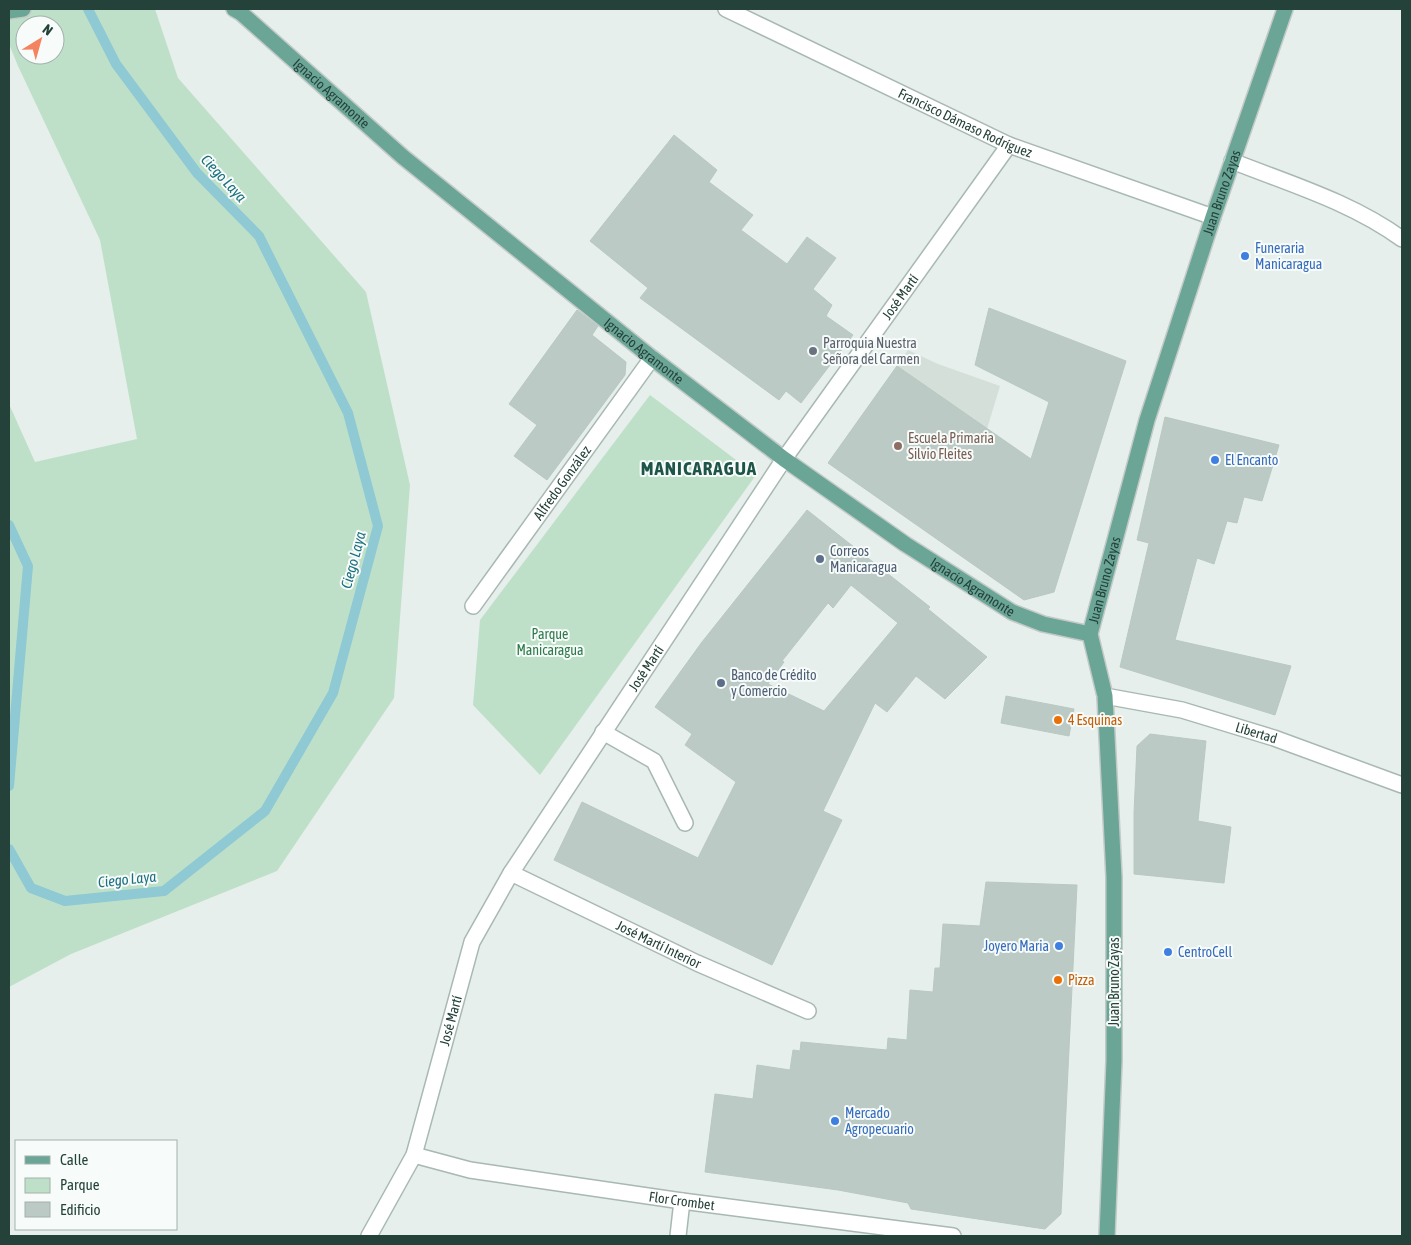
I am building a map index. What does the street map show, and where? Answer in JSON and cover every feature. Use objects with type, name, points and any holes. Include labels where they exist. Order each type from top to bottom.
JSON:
[{"type":"main road","points":[[9,10],[23,9]]},
{"type":"main road","name":"Ignacio Agramonte","points":[[234,9],[241,13],[403,157],[652,358],[784,459],[904,544],[1012,612],[1043,624],[1090,634]]},
{"type":"main road","name":"Juan Bruno Zayas","points":[[1107,1236],[1114,1060],[1114,877],[1105,696],[1090,634],[1147,420],[1212,217],[1284,9]]},
{"type":"street","name":"Francisco Dámaso Rodríguez","points":[[726,9],[1010,145],[1212,217]]},
{"type":"street","name":"José Martí","points":[[369,1236],[414,1155],[472,942],[510,873],[784,459],[1010,145]]},
{"type":"street","points":[[1232,161],[1349,206],[1384,226],[1402,239]]},
{"type":"street","name":"Alfredo González","points":[[473,606],[652,358]]},
{"type":"street","name":"Libertad","points":[[1105,696],[1191,713],[1274,738],[1402,785]]},
{"type":"street","points":[[604,732],[654,761],[685,823]]},
{"type":"street","name":"José Martí Interior","points":[[510,873],[697,964],[808,1011]]},
{"type":"street","name":"Flor Crombet","points":[[414,1155],[470,1170],[682,1201],[953,1236]]},
{"type":"street","points":[[678,1236],[682,1201]]},
{"type":"shaded area","name":"Escuela Primaria Silvio Fleites","points":[[908,350],[938,364],[1000,386],[987,429],[906,517],[828,463]]},
{"type":"green space","points":[[9,9],[155,9],[178,78],[366,292],[410,485],[394,698],[277,871],[71,954],[9,987],[9,404],[35,462],[137,439],[100,240],[18,65],[65,65],[65,15],[15,15],[15,59],[9,44]]},
{"type":"green space","name":"Parque Manicaragua","points":[[650,395],[756,475],[540,775],[473,705],[480,620]]},
{"type":"building","points":[[674,135],[717,170],[709,182],[753,215],[741,230],[787,264],[807,237],[836,258],[813,289],[832,305],[826,316],[853,335],[801,403],[786,391],[779,400],[640,298],[648,288],[590,241]]},
{"type":"building","points":[[989,308],[1126,361],[1054,592],[1024,600],[828,463],[897,366],[1031,459],[1049,402],[975,365]]},
{"type":"building","points":[[577,310],[598,326],[592,335],[626,362],[625,375],[547,480],[514,456],[537,425],[509,404]]},
{"type":"building","points":[[1165,417],[1279,445],[1262,501],[1244,497],[1237,523],[1227,521],[1214,564],[1197,558],[1175,640],[1291,666],[1275,715],[1120,667],[1149,543],[1137,540]]},
{"type":"building","points":[[807,510],[930,607],[928,609],[987,657],[945,699],[916,676],[887,712],[875,703],[823,811],[842,820],[772,965],[554,860],[582,802],[698,858],[736,782],[685,745],[692,734],[655,707],[702,642]],"holes":[[[851,585],[898,623],[824,711],[768,684],[784,662],[782,661],[828,603],[833,608]]]},
{"type":"building","points":[[1006,696],[1074,709],[1069,736],[1001,723]]},
{"type":"building","points":[[1150,734],[1206,741],[1198,821],[1231,827],[1224,883],[1134,874],[1137,746]]},
{"type":"building","points":[[986,882],[1077,885],[1061,1214],[1045,1229],[911,1209],[908,1203],[838,1190],[705,1172],[715,1094],[753,1099],[757,1065],[790,1070],[793,1050],[800,1051],[801,1042],[887,1050],[888,1038],[907,1040],[910,990],[933,992],[935,968],[940,968],[943,924],[980,926]]},
{"type":"waterway","name":"Ciego Laya","points":[[9,849],[31,888],[65,901],[164,891],[265,811],[333,693],[378,526],[348,413],[259,236],[197,173],[116,64],[88,9]]},
{"type":"waterway","name":"Ciego Laya","points":[[9,525],[28,566],[9,786]]},
{"type":"place","name":"Funeraria Manicaragua","points":[[1245,256]]},
{"type":"place","name":"Parroquia Nuestra Señora del Carmen","points":[[813,351]]},
{"type":"place","name":"Escuela Primaria Silvio Fleites","points":[[898,446]]},
{"type":"place","name":"El Encanto","points":[[1215,460]]},
{"type":"place","name":"Correos Manicaragua","points":[[820,559]]},
{"type":"place","name":"Banco de Crédito y Comercio","points":[[721,683]]},
{"type":"place","name":"4 Esquinas","points":[[1058,720]]},
{"type":"place","name":"Joyero Maria","points":[[1059,946]]},
{"type":"place","name":"CentroCell","points":[[1168,952]]},
{"type":"place","name":"Pizza","points":[[1058,980]]},
{"type":"place","name":"Mercado Agropecuario","points":[[835,1121]]},
{"type":"district","name":"MANICARAGUA","points":[[699,468]]}]
